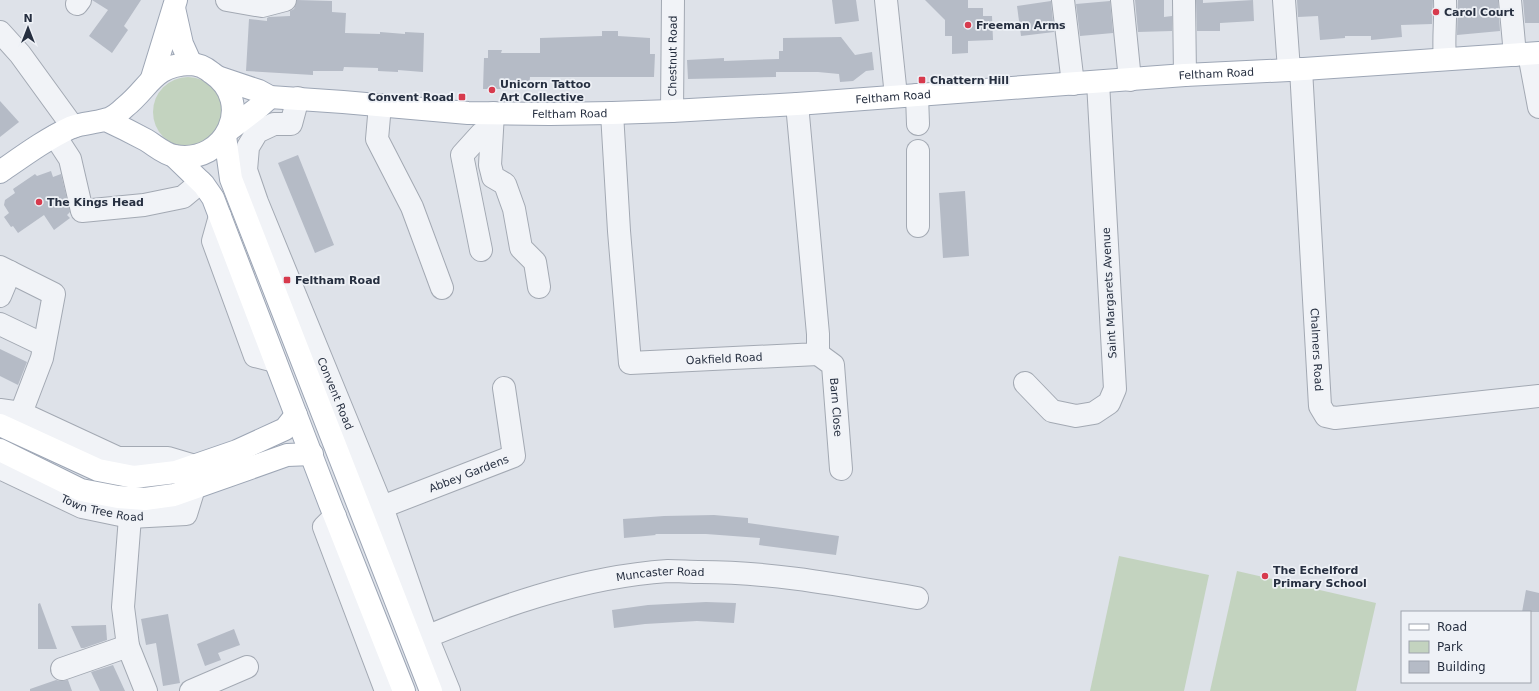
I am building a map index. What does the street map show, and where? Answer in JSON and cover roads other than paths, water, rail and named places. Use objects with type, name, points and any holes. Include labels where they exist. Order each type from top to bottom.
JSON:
[{"type":"main road","points":[[175,3],[182,44],[191,64]]},
{"type":"main road","points":[[152,144],[142,129],[139,115],[140,99],[147,84],[175,3]]},
{"type":"main road","name":"Feltham Road","points":[[220,78],[259,91],[270,97],[298,98],[435,110],[493,120],[797,104],[1185,75],[1528,54]]},
{"type":"main road","points":[[0,172],[48,139],[64,131],[91,122],[106,120],[124,108],[147,84],[168,67],[191,64],[205,68],[220,78],[228,89],[233,105],[232,120],[227,133]]},
{"type":"main road","points":[[106,120],[134,133],[164,152],[174,156],[189,158],[209,152],[218,145],[227,133],[259,108],[270,97]]},
{"type":"main road","name":"Convent Road","points":[[227,133],[231,179],[250,206],[330,432],[420,640],[431,691]]},
{"type":"main road","points":[[174,156],[201,182],[213,198],[404,691]]},
{"type":"main road","points":[[0,425],[98,470],[134,477],[176,472],[237,451],[285,429],[296,415]]},
{"type":"main road","name":"Town Tree Road","points":[[0,450],[81,490],[118,497],[145,500],[174,495],[287,455],[312,454]]},
{"type":"street","points":[[227,0],[262,6],[285,0]]},
{"type":"street","name":"Chestnut Road","points":[[672,111],[673,0]]},
{"type":"street","points":[[886,0],[896,96]]},
{"type":"street","points":[[1063,0],[1073,84]]},
{"type":"street","points":[[1122,0],[1130,80]]},
{"type":"street","points":[[1184,0],[1185,75]]},
{"type":"street","points":[[1284,0],[1295,69]]},
{"type":"street","points":[[1445,0],[1445,59]]},
{"type":"street","points":[[1510,0],[1528,54],[1539,107]]},
{"type":"street","points":[[0,32],[20,54],[64,131],[82,211],[144,206],[183,197],[201,182]]},
{"type":"street","name":"Chalmers Road","points":[[1295,69],[1320,406],[1326,416],[1335,418],[1539,396]]},
{"type":"street","name":"Saint Margarets Avenue","points":[[1025,383],[1052,411],[1076,416],[1094,413],[1108,403],[1115,388],[1098,82]]},
{"type":"street","points":[[917,95],[918,124]]},
{"type":"street","name":"Convent Road","points":[[298,98],[291,124],[274,124],[257,132],[248,148],[246,170],[250,206],[382,507],[420,640],[449,691]]},
{"type":"street","points":[[797,104],[818,334],[818,354]]},
{"type":"street","points":[[380,105],[377,139],[412,207],[442,288]]},
{"type":"street","name":"Oakfield Road","points":[[612,113],[619,231],[630,363],[818,354]]},
{"type":"street","points":[[481,250],[462,155],[493,120]]},
{"type":"street","points":[[493,120],[490,165],[493,177],[505,184],[514,209],[521,248],[535,262],[538,287]]},
{"type":"street","points":[[918,151],[918,226]]},
{"type":"street","points":[[0,296],[5,270],[54,294],[42,358],[10,411],[118,458],[168,458],[194,466]]},
{"type":"street","points":[[0,324],[44,345]]},
{"type":"street","name":"Barn Close","points":[[818,354],[833,365],[841,468]]},
{"type":"street","name":"Abbey Gardens","points":[[382,507],[514,456],[504,388]]},
{"type":"street","name":"Town Tree Road","points":[[0,468],[82,507],[130,517],[186,514],[194,488]]},
{"type":"street","points":[[335,516],[324,527],[386,691]]},
{"type":"street","points":[[130,517],[123,607],[128,646],[146,691]]},
{"type":"street","name":"Muncaster Road","points":[[420,640],[493,611],[544,594],[600,580],[669,571],[730,572],[797,578],[917,598]]},
{"type":"street","points":[[62,669],[128,646]]},
{"type":"street","points":[[192,691],[247,667]]},
{"type":"place","name":"Carol Court","points":[[1436,12]]},
{"type":"place","name":"Freeman Arms","points":[[968,25]]},
{"type":"place","name":"Chattern Hill","points":[[922,80]]},
{"type":"place","name":"Unicorn Tattoo Art Collective","points":[[492,90]]},
{"type":"place","name":"Convent Road","points":[[462,97]]},
{"type":"place","name":"The Kings Head","points":[[39,202]]},
{"type":"place","name":"Feltham Road","points":[[287,280]]},
{"type":"place","name":"The Echelford Primary School","points":[[1265,576]]}]
